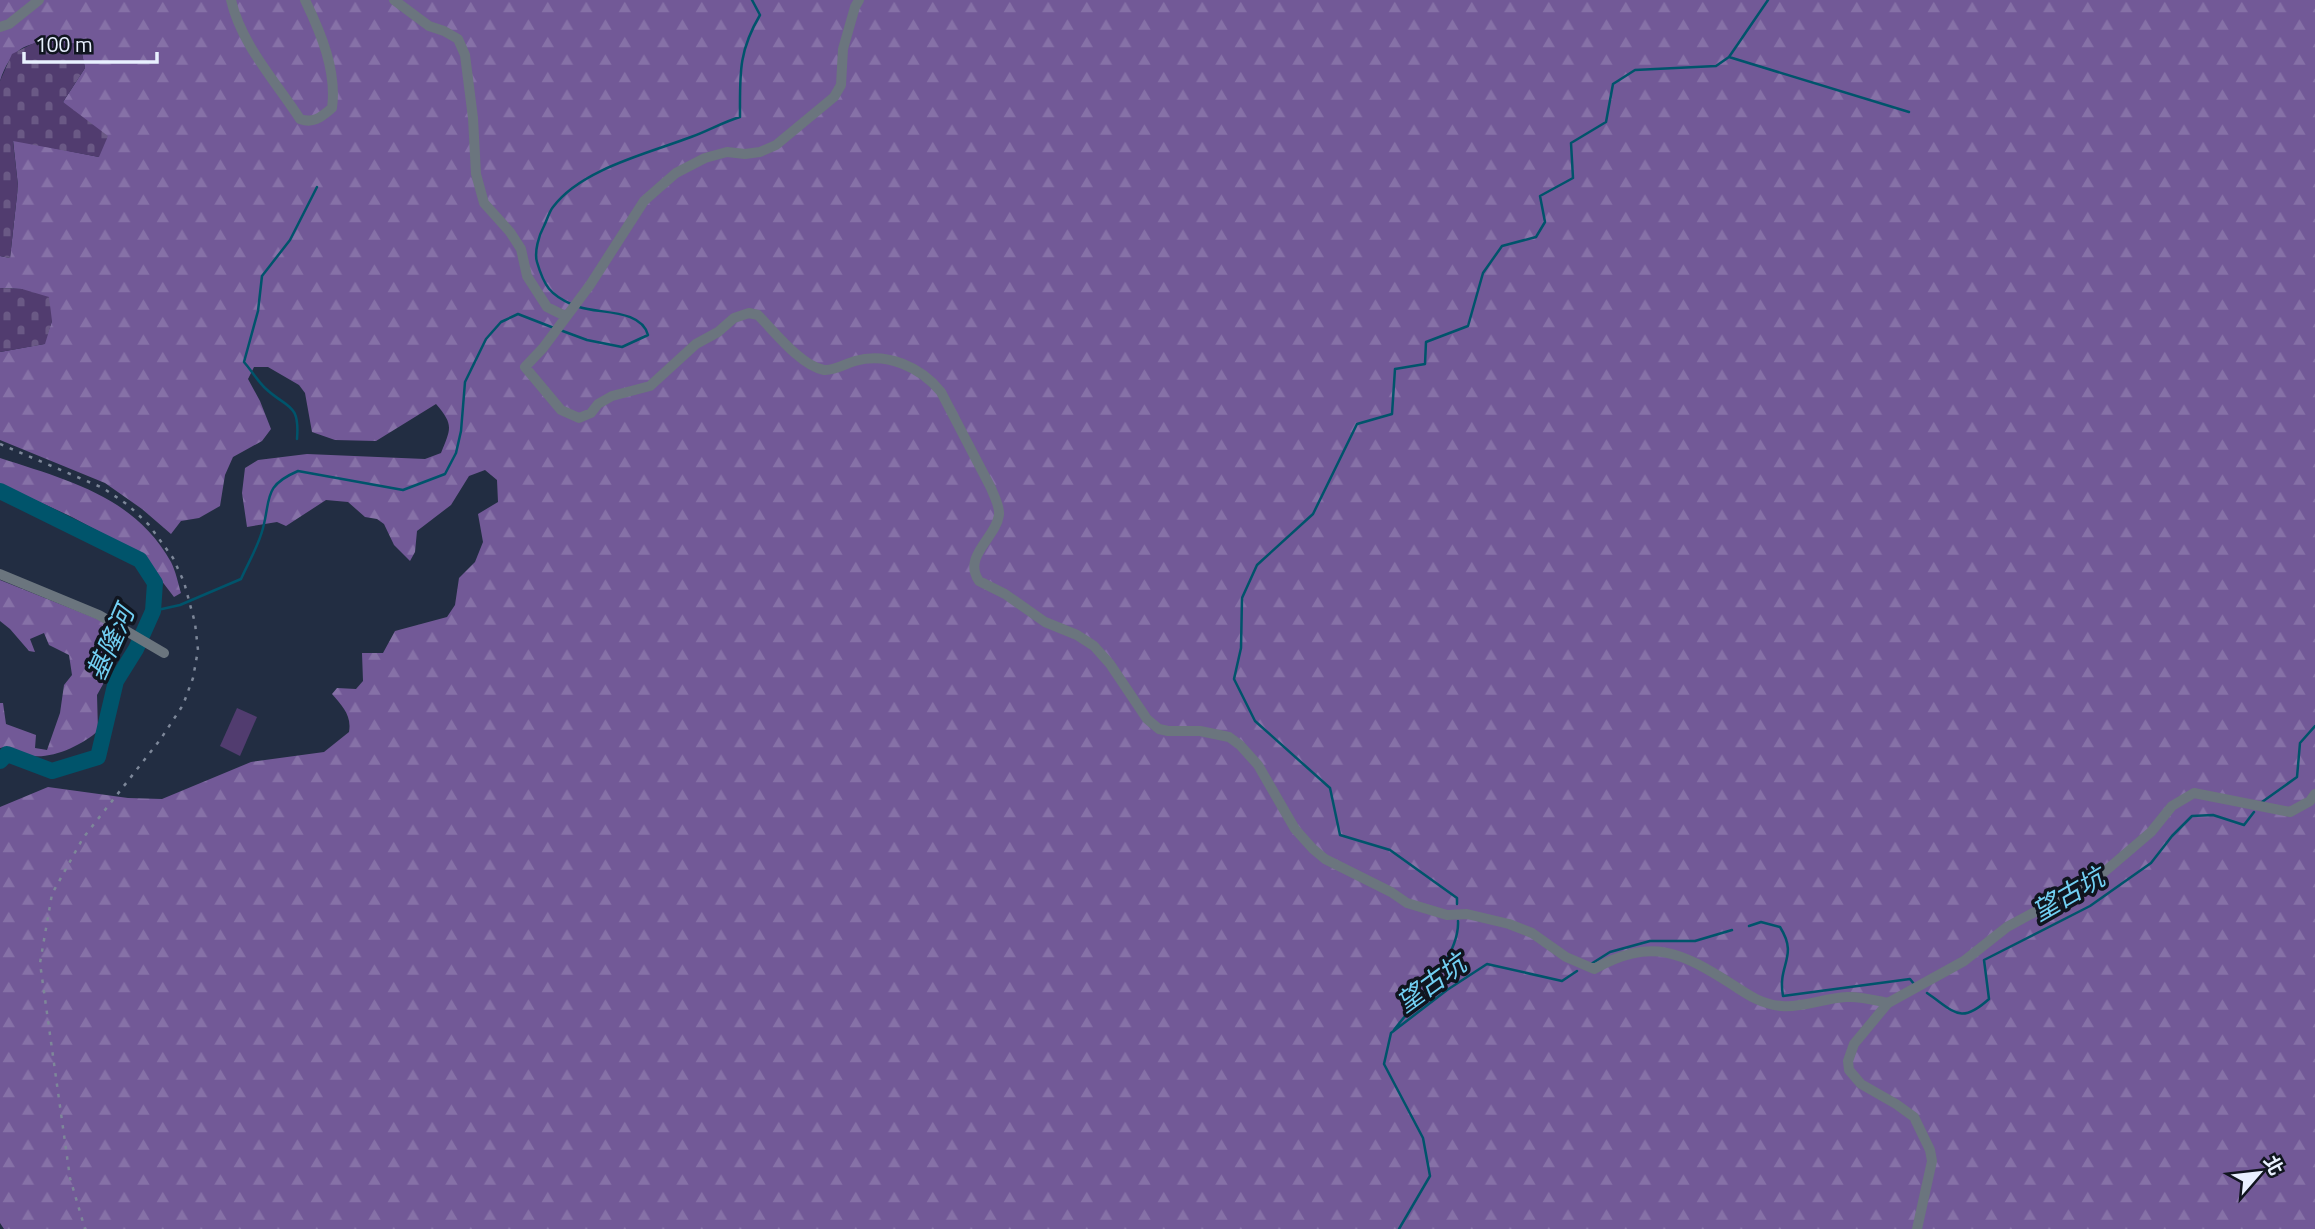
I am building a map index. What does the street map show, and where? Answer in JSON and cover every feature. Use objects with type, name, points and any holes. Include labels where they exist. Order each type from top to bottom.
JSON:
[{"type":"street","points":[[0,27],[9,24],[39,0]]},
{"type":"street","points":[[231,0],[240,25],[256,54],[300,119],[308,122],[318,119],[332,108],[334,89],[319,29],[305,0]]},
{"type":"street","points":[[394,0],[421,22],[458,39],[465,55],[473,118],[476,174],[484,203],[521,249],[527,276],[542,300],[553,311],[565,316]]},
{"type":"street","points":[[859,0],[843,49],[841,85],[834,97],[776,145],[760,152],[727,152],[705,158],[676,173],[644,201],[578,300],[526,367],[561,410],[579,418],[591,413],[598,404],[612,396],[650,386],[696,344],[718,332],[734,318],[749,313],[758,315],[809,365],[817,368],[826,370],[870,358],[917,369],[941,392],[992,488],[998,505],[999,516],[993,531],[977,554],[974,569],[979,581],[1005,594],[1045,622],[1077,635],[1094,646],[1110,664],[1147,719],[1159,729],[1168,732],[1200,731],[1229,737],[1240,745],[1258,765],[1295,828],[1325,859],[1391,892],[1407,903],[1447,915],[1467,914],[1532,933],[1566,957],[1594,969],[1631,953],[1647,950],[1666,952],[1700,964],[1763,1003],[1784,1007],[1846,997],[1865,997],[1888,1003]]},
{"type":"street","points":[[0,574],[54,595],[125,629],[164,653]]},
{"type":"street","points":[[1917,1229],[1932,1161],[1930,1150],[1914,1117],[1860,1084],[1849,1070],[1848,1061],[1854,1044],[1888,1003],[1964,961],[2007,927],[2096,879],[2151,832],[2172,806],[2194,793],[2290,812],[2310,801],[2315,794]]},
{"type":"green space","points":[[0,0],[2315,0],[2315,1229],[4,1229],[0,1223],[0,807],[48,787],[128,798],[162,799],[251,762],[324,752],[349,732],[350,726],[343,707],[332,694],[337,688],[356,689],[363,681],[362,653],[383,653],[395,631],[447,617],[455,605],[459,578],[475,562],[483,542],[478,514],[498,502],[497,480],[485,470],[469,476],[451,505],[417,531],[415,552],[410,561],[394,545],[384,524],[377,519],[365,517],[348,502],[326,500],[286,526],[277,522],[247,527],[242,493],[245,468],[258,460],[307,454],[425,459],[441,453],[449,432],[446,417],[436,404],[376,441],[335,440],[312,432],[305,393],[299,385],[268,367],[254,367],[248,379],[271,429],[262,441],[233,457],[225,475],[220,506],[199,518],[181,521],[171,534],[105,483],[0,440],[0,352],[44,344],[52,321],[22,289],[0,288],[0,256],[10,258],[18,186],[13,140],[99,157],[63,102],[85,68],[80,44],[31,44],[13,56],[0,81]]},
{"type":"green space","points":[[38,41],[80,44],[85,68],[63,102],[108,136],[99,157],[13,141],[18,186],[10,258],[0,256],[0,81],[12,54]]},
{"type":"green space","points":[[0,288],[22,289],[49,297],[52,321],[45,344],[0,352]]},
{"type":"green space","points":[[0,458],[74,483],[118,506],[156,539],[171,562],[181,593],[174,597],[141,554],[70,516],[0,484]]},
{"type":"green space","points":[[0,580],[100,620],[126,639],[97,695],[98,731],[64,751],[35,756],[0,748],[0,703],[3,703],[6,724],[36,735],[35,748],[47,750],[60,713],[64,685],[72,675],[69,655],[49,645],[44,633],[30,639],[35,652],[29,651],[0,621]]},
{"type":"green space","points":[[237,708],[257,717],[240,756],[220,746]]},
{"type":"waterway","points":[[573,305],[549,289],[537,262],[539,239],[552,209],[565,194],[598,172],[740,117],[744,52],[760,15],[752,0]]},
{"type":"waterway","points":[[1457,904],[1457,898],[1390,850],[1340,835],[1330,788],[1255,721],[1234,679],[1241,648],[1242,598],[1257,565],[1313,514],[1357,424],[1392,414],[1395,369],[1425,364],[1426,342],[1468,326],[1483,273],[1502,246],[1536,237],[1545,222],[1540,196],[1573,178],[1571,143],[1606,122],[1613,84],[1635,70],[1716,66],[1729,57],[1768,0]]},
{"type":"waterway","points":[[1729,57],[1909,112]]},
{"type":"waterway","points":[[297,439],[294,412],[265,388],[244,362],[258,311],[262,276],[290,240],[317,187]]},
{"type":"waterway","points":[[560,330],[587,340],[622,347],[648,335],[644,327],[629,317],[579,307]]},
{"type":"waterway","points":[[153,611],[180,605],[241,579],[261,534],[270,494],[279,482],[298,471],[403,490],[445,474],[456,453],[461,431],[465,382],[486,339],[501,322],[518,314],[554,328]]},
{"type":"waterway","name":"基隆河","points":[[0,491],[140,560],[155,583],[153,611],[136,649],[116,681],[98,757],[52,771],[7,754],[0,761]]},
{"type":"waterway","name":"望古坑","points":[[2262,802],[2297,777],[2300,743],[2315,726]]},
{"type":"waterway","name":"望古坑","points":[[1927,993],[1951,1010],[1964,1014],[1971,1012],[1989,999],[1984,960],[2090,906],[2151,863],[2192,816],[2213,815],[2244,825],[2254,812]]},
{"type":"waterway","points":[[1394,1030],[1444,964],[1457,935],[1458,921]]},
{"type":"waterway","name":"望古坑","points":[[1749,926],[1761,922],[1780,927],[1785,937],[1788,954],[1783,976],[1783,996],[1910,979],[1914,984]]},
{"type":"waterway","name":"望古坑","points":[[1591,964],[1610,952],[1650,941],[1695,941],[1732,930]]},
{"type":"waterway","name":"望古坑","points":[[1399,1229],[1430,1176],[1423,1138],[1384,1064],[1391,1033],[1447,990],[1487,964],[1562,981],[1577,971]]},
{"type":"railway","points":[[0,444],[103,488],[128,505],[149,525],[173,558],[184,582],[195,623],[198,650],[193,678],[183,705],[160,740],[83,838],[52,894],[40,963],[70,1178],[85,1229]]}]
